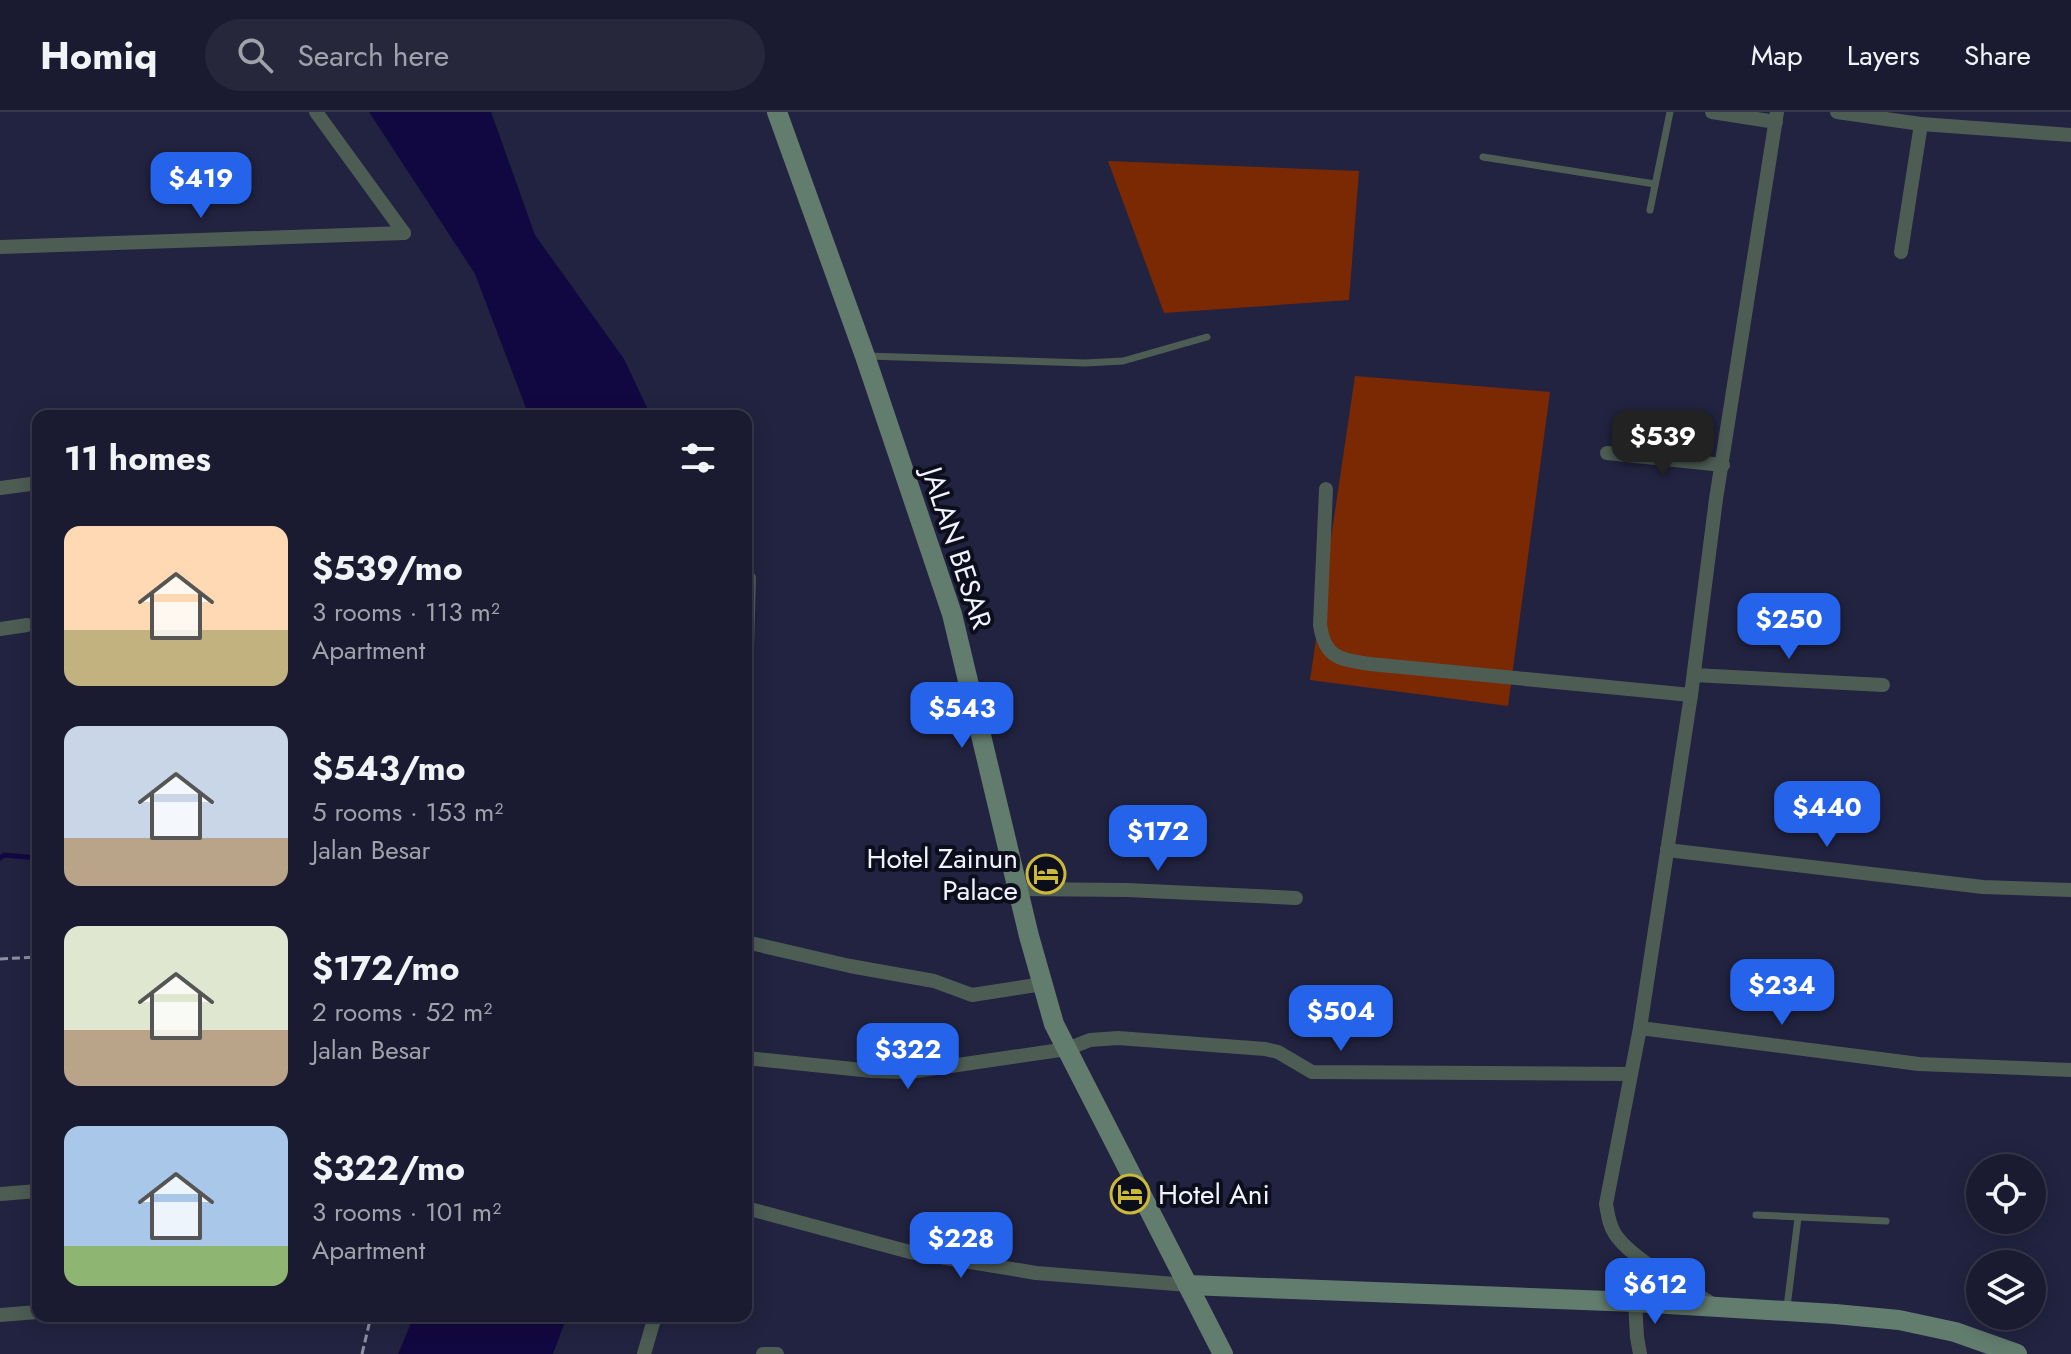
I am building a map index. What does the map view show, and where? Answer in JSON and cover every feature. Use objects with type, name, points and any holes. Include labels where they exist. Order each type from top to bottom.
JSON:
[{"type":"main road","name":"JALAN BESAR","points":[[777,112],[865,356],[952,614],[1054,1024],[1223,1354]]},
{"type":"main road","points":[[1188,1285],[1635,1302],[1899,1320],[1955,1332],[2017,1354]]},
{"type":"street","points":[[0,247],[404,233],[316,112]]},
{"type":"street","points":[[1712,112],[1776,117],[1640,1028],[1606,1204],[1616,1236],[1632,1252],[1715,1306]]},
{"type":"street","points":[[1837,112],[1921,124],[2071,135]]},
{"type":"street","points":[[1901,252],[1921,124]]},
{"type":"street","points":[[1607,453],[1723,465]]},
{"type":"street","points":[[0,488],[32,484]]},
{"type":"street","points":[[1326,489],[1320,625],[1324,644],[1331,654],[1342,660],[1370,664],[1691,695]]},
{"type":"street","points":[[0,629],[27,625]]},
{"type":"street","points":[[1694,675],[1883,685]]},
{"type":"street","points":[[1667,850],[1983,887],[2071,890]]},
{"type":"street","points":[[1018,889],[1127,890],[1296,898]]},
{"type":"street","points":[[752,943],[934,981],[972,995],[1043,984]]},
{"type":"street","points":[[1640,1028],[1919,1064],[2071,1070]]},
{"type":"street","points":[[752,1059],[910,1072],[1067,1049],[1090,1040],[1118,1038],[1265,1049],[1278,1052],[1312,1072],[1629,1074]]},
{"type":"street","points":[[0,1194],[32,1191]]},
{"type":"street","points":[[752,1210],[910,1252],[1036,1273],[1188,1285]]},
{"type":"street","points":[[1635,1302],[1640,1354]]},
{"type":"street","points":[[0,1315],[32,1312]]},
{"type":"street","points":[[644,1354],[653,1322]]},
{"type":"street","points":[[763,1354],[777,1354]]},
{"type":"lane","points":[[1650,210],[1670,112]]},
{"type":"lane","points":[[1483,157],[1655,184]]},
{"type":"lane","points":[[865,356],[1085,363],[1123,361],[1207,337]]},
{"type":"lane","points":[[1756,1215],[1886,1221]]},
{"type":"lane","points":[[1786,1311],[1798,1218]]},
{"type":"path","points":[[0,959],[32,957]]},
{"type":"path","points":[[362,1354],[370,1322]]},
{"type":"shaded area","points":[[369,112],[491,112],[535,235],[624,359],[648,410],[527,410],[475,274]]},
{"type":"shaded area","points":[[1108,161],[1359,171],[1349,300],[1164,313]]},
{"type":"shaded area","points":[[1355,376],[1550,392],[1508,706],[1310,680]]},
{"type":"shaded area","points":[[411,1322],[565,1322],[553,1354],[398,1354]]},
{"type":"waterway","points":[[0,858],[4,855],[32,857]]},
{"type":"place","name":"Hotel Zainun Palace","points":[[1046,874]]},
{"type":"place","name":"Hotel Ani","points":[[1130,1194]]}]
